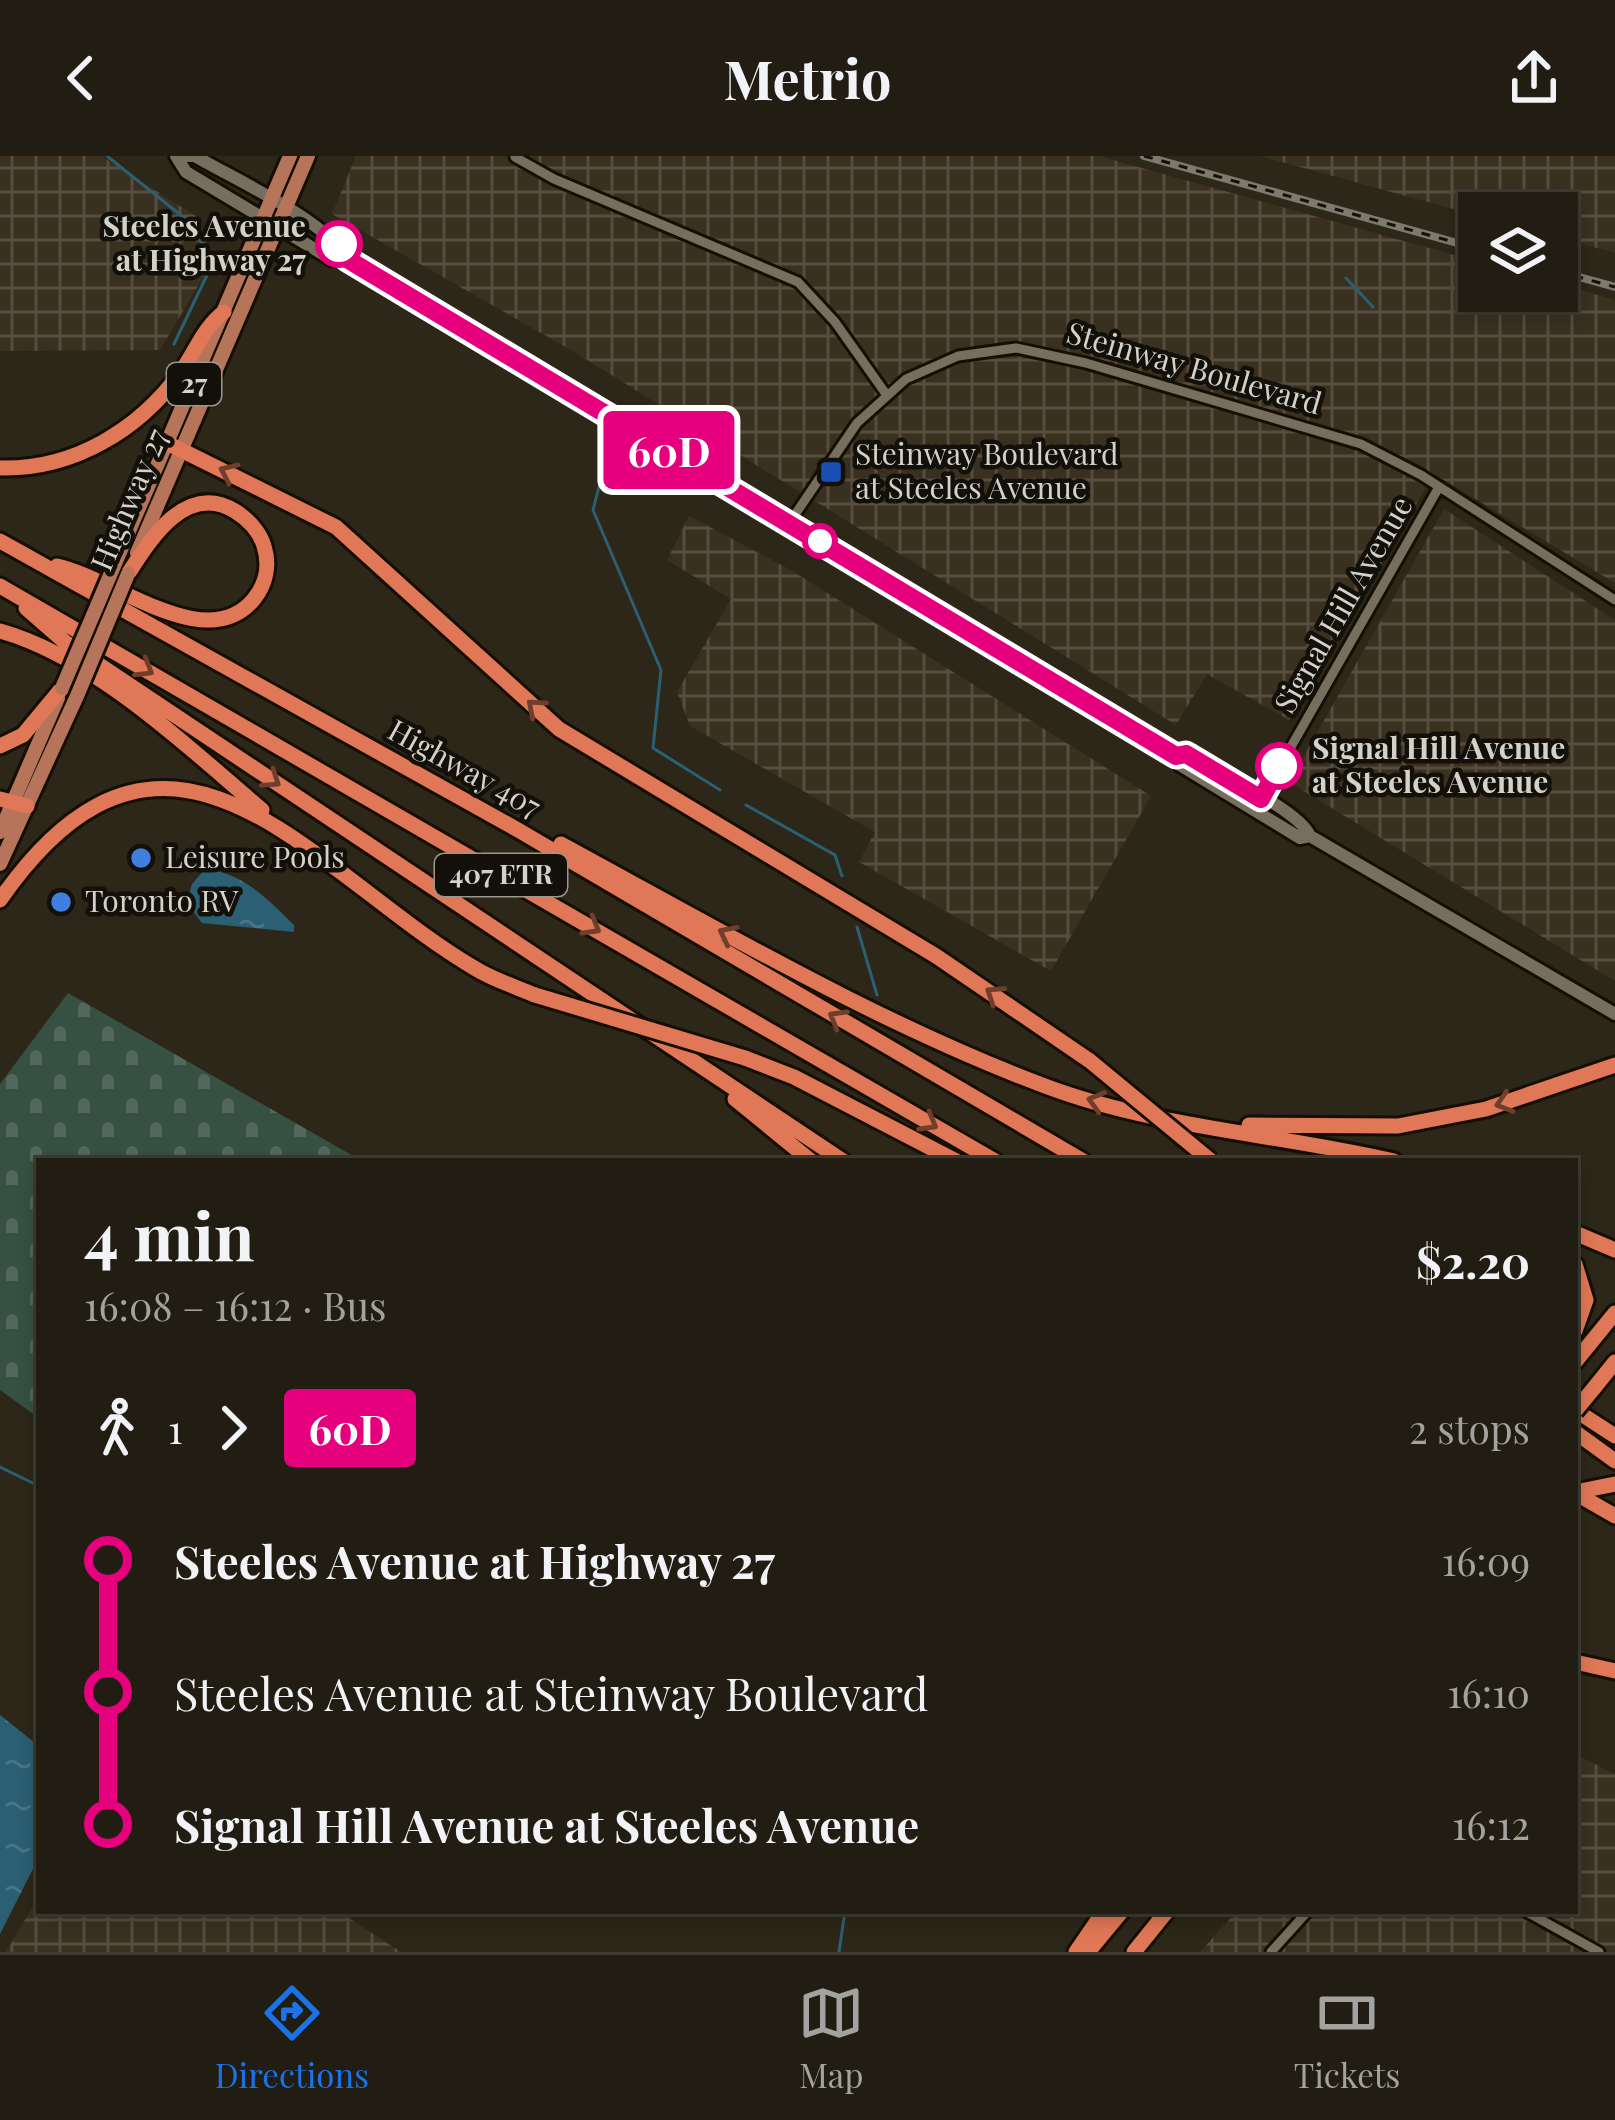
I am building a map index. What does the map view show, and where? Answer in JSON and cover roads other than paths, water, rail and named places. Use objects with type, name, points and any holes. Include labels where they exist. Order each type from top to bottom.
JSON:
[{"type":"highway","points":[[0,468],[42,465],[112,440],[135,424],[161,399],[224,312]]},
{"type":"highway","points":[[175,446],[336,527],[559,729],[936,956],[1090,1061],[1207,1158]]},
{"type":"highway","points":[[39,563],[87,572],[170,614],[214,622],[250,604],[267,570],[264,543],[251,523],[231,508],[189,507],[154,534],[121,570]]},
{"type":"highway","name":"Highway 407","points":[[0,541],[518,830],[1078,1158]]},
{"type":"highway","points":[[3,588],[65,642],[839,1158]]},
{"type":"highway","name":"407 ETR","points":[[3,588],[990,1158]]},
{"type":"highway","points":[[0,631],[48,651],[124,699],[292,835],[478,971],[535,995],[794,1076],[950,1158]]},
{"type":"highway","points":[[0,746],[23,736],[70,692]]},
{"type":"highway","points":[[0,900],[67,824],[119,799],[184,790],[224,797],[292,835]]},
{"type":"highway","points":[[518,830],[556,842],[719,930],[1027,1078],[1111,1106],[1378,1158]]},
{"type":"highway","points":[[698,1064],[808,1158]]},
{"type":"highway","points":[[1210,1126],[1398,1126],[1486,1109],[1615,1065]]},
{"type":"highway","points":[[1578,1234],[1615,1250]]},
{"type":"highway","points":[[1578,1274],[1586,1300],[1578,1322]]},
{"type":"highway","points":[[1578,1358],[1615,1313]]},
{"type":"highway","points":[[1578,1407],[1615,1362]]},
{"type":"highway","points":[[1578,1413],[1615,1436]]},
{"type":"highway","points":[[1578,1434],[1615,1464]]},
{"type":"highway","points":[[1578,1446],[1615,1464]]},
{"type":"highway","points":[[1578,1492],[1615,1484]]},
{"type":"highway","points":[[1578,1495],[1615,1516]]},
{"type":"highway","points":[[1578,1663],[1615,1671]]},
{"type":"highway","points":[[1076,1952],[1102,1914]]},
{"type":"highway","points":[[1088,1952],[1120,1914]]},
{"type":"highway","points":[[1134,1952],[1165,1914]]},
{"type":"main road","points":[[347,259],[339,244],[271,200],[195,156],[180,156],[186,172],[331,259],[347,259],[1176,756],[1186,754],[1258,804],[1306,825],[1310,836],[1615,1014]]},
{"type":"main road","name":"Highway 27","points":[[175,446],[224,312],[290,156]]},
{"type":"main road","name":"Highway 27","points":[[0,832],[70,692],[175,446],[308,156]]},
{"type":"main road","name":"Highway 27","points":[[0,864],[13,803]]},
{"type":"street","points":[[514,157],[554,179],[798,282],[818,301],[886,394]]},
{"type":"street","name":"Steinway Boulevard","points":[[790,523],[850,430],[886,394],[906,379],[958,356],[1016,348],[1322,429],[1439,487],[1615,600]]},
{"type":"street","name":"Signal Hill Avenue","points":[[1258,804],[1439,487]]},
{"type":"street","points":[[1271,1952],[1305,1914]]},
{"type":"street","points":[[1530,1914],[1599,1952]]},
{"type":"water","points":[[205,869],[232,876],[254,889],[294,925],[294,932],[202,923],[187,903],[192,884]]},
{"type":"water","points":[[0,1715],[36,1744],[36,1863],[0,1934]]},
{"type":"waterway","points":[[107,156],[198,229],[208,273],[174,344]]},
{"type":"waterway","points":[[1346,278],[1373,307]]},
{"type":"waterway","points":[[609,448],[593,510],[661,670],[653,748],[720,790]]},
{"type":"waterway","points":[[746,805],[835,855],[842,876]]},
{"type":"waterway","points":[[857,927],[877,995]]},
{"type":"waterway","points":[[0,1467],[36,1485]]},
{"type":"waterway","points":[[839,1952],[845,1914]]},
{"type":"railway","points":[[1144,156],[1458,243]]},
{"type":"railway","points":[[1578,277],[1615,287]]},
{"type":"place","name":"Steeles Avenue at Highway 27","points":[[339,244]]},
{"type":"place","name":"Steinway Boulevard at Steeles Avenue","points":[[831,472]]},
{"type":"place","name":"Signal Hill Avenue at Steeles Avenue","points":[[1279,766]]},
{"type":"place","name":"Leisure Pools","points":[[141,858]]},
{"type":"place","name":"Toronto RV","points":[[61,902]]}]
